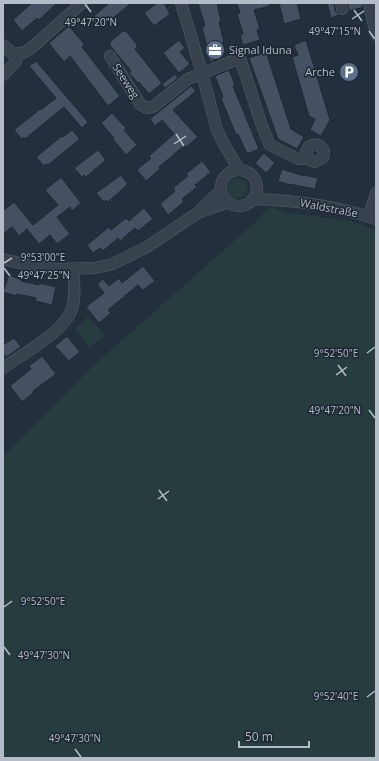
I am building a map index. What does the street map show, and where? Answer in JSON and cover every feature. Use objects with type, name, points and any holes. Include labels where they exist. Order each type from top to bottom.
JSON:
[{"type":"street","points":[[181,3],[215,123],[224,144],[239,170]]},
{"type":"street","points":[[370,3],[376,35]]},
{"type":"street","points":[[3,46],[13,54],[30,49],[78,4]]},
{"type":"street","points":[[3,75],[15,63],[19,53]]},
{"type":"street","name":"Seeweg","points":[[110,56],[140,104],[147,108],[153,107],[188,79],[202,73]]},
{"type":"street","points":[[202,73],[240,58],[262,126],[270,144],[298,159],[308,159]]},
{"type":"street","points":[[224,144],[228,174]]},
{"type":"street","points":[[239,170],[250,174],[256,184],[256,189],[252,199],[242,205],[229,202],[223,196],[221,190],[221,184],[224,178],[228,174],[239,170]]},
{"type":"street","name":"Waldstraße","points":[[256,184],[282,200]]},
{"type":"street","points":[[3,259],[32,266],[73,269],[95,268],[113,264],[147,247],[196,214],[221,190]]},
{"type":"street","points":[[373,218],[376,193]]},
{"type":"street","name":"Waldstraße","points":[[252,199],[282,200],[339,208],[373,218]]},
{"type":"street","points":[[196,214],[229,202]]},
{"type":"street","points":[[3,368],[59,329],[66,320],[72,310],[74,297],[73,269]]},
{"type":"green space","points":[[238,178],[245,181],[248,188],[245,195],[238,198],[231,195],[228,188],[231,181]]},
{"type":"green space","points":[[270,207],[290,213],[351,221],[376,230],[376,758],[3,758],[3,457],[94,365],[251,226]]},
{"type":"green space","points":[[88,317],[105,335],[90,347],[75,329]]},
{"type":"building","points":[[32,3],[57,3],[39,20],[37,18],[22,31],[13,20]]},
{"type":"building","points":[[109,3],[131,3],[111,20],[108,16],[97,26],[91,19]]},
{"type":"building","points":[[157,3],[164,3],[170,14],[154,26],[144,13]]},
{"type":"building","points":[[198,3],[217,3],[221,21],[219,22],[225,53],[216,55],[218,59],[210,62],[205,47],[207,47],[202,27],[205,26]]},
{"type":"building","points":[[237,3],[269,3],[270,6],[254,10],[260,29],[257,30],[260,40],[243,45],[240,35],[243,34],[237,14],[240,13]]},
{"type":"building","points":[[279,3],[297,3],[301,19],[284,24]]},
{"type":"building","points":[[327,3],[334,3],[335,11],[339,15],[331,18]]},
{"type":"building","points":[[348,3],[362,3],[363,7],[349,11]]},
{"type":"building","points":[[69,26],[84,44],[82,47],[120,96],[108,106],[70,56],[64,62],[49,43]]},
{"type":"building","points":[[123,31],[126,31],[137,45],[135,49],[162,83],[149,94],[129,73],[131,71],[109,44]]},
{"type":"building","points":[[179,40],[185,48],[180,52],[190,64],[179,73],[163,53]]},
{"type":"building","points":[[306,40],[330,120],[321,136],[310,130],[315,119],[309,116],[292,57],[298,55],[294,45]]},
{"type":"building","points":[[266,52],[291,129],[304,137],[297,149],[278,139],[249,58]]},
{"type":"building","points":[[36,61],[88,122],[82,128],[64,107],[25,139],[24,137],[22,139],[14,130],[56,98],[29,66]]},
{"type":"building","points":[[229,70],[235,85],[233,86],[259,149],[247,154],[238,134],[236,135],[221,98],[223,97],[215,76]]},
{"type":"building","points":[[175,74],[178,78],[165,88],[162,84]]},
{"type":"building","points":[[191,86],[196,91],[173,110],[198,137],[186,147],[185,145],[159,167],[160,169],[146,181],[137,170],[151,158],[149,156],[174,134],[162,120],[155,126],[150,119]]},
{"type":"building","points":[[112,113],[126,128],[124,130],[137,145],[126,155],[101,123]]},
{"type":"building","points":[[72,130],[80,139],[48,165],[46,164],[44,166],[36,157],[62,136],[63,137]]},
{"type":"building","points":[[98,150],[106,160],[86,177],[84,175],[82,177],[74,168]]},
{"type":"building","points":[[264,153],[275,163],[266,173],[255,163]]},
{"type":"building","points":[[202,161],[211,172],[195,185],[197,187],[182,199],[184,202],[168,215],[160,204],[175,191],[173,188],[188,176],[186,174]]},
{"type":"building","points":[[282,169],[304,176],[318,178],[315,189],[290,185],[278,181]]},
{"type":"building","points":[[121,175],[128,184],[108,202],[106,200],[104,202],[96,193]]},
{"type":"building","points":[[61,177],[81,203],[72,211],[70,207],[57,217],[70,234],[57,244],[50,235],[39,244],[27,229],[19,236],[12,227],[3,234],[3,211],[14,202],[33,225],[58,205],[45,190]]},
{"type":"building","points":[[144,208],[153,219],[138,231],[135,228],[120,241],[118,238],[103,251],[100,248],[93,253],[87,245],[109,227],[111,230],[126,218],[129,221]]},
{"type":"building","points":[[143,266],[155,281],[143,290],[138,285],[108,310],[111,313],[99,323],[86,307],[104,293],[97,284],[103,279],[109,286],[119,278],[122,283]]},
{"type":"building","points":[[9,275],[22,280],[21,281],[56,287],[52,305],[35,301],[36,298],[17,294],[16,296],[3,292]]},
{"type":"building","points":[[67,336],[80,352],[69,361],[55,346]]},
{"type":"building","points":[[14,338],[21,347],[6,357],[3,353],[3,345]]},
{"type":"building","points":[[42,356],[56,374],[33,391],[34,392],[22,402],[10,386],[31,369],[29,366]]},
{"type":"place","name":"Signal Iduna","points":[[215,50]]},
{"type":"place","name":"Arche","points":[[349,72]]}]
